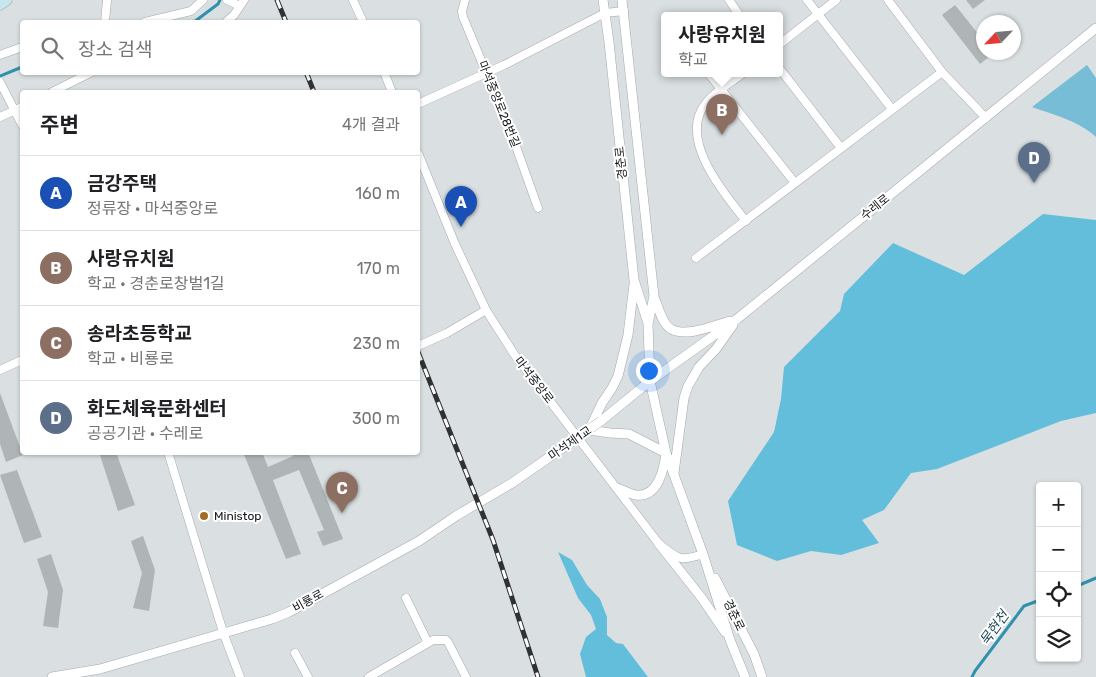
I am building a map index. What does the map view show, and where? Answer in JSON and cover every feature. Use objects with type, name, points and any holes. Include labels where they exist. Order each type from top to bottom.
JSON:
[{"type":"main road","points":[[0,4],[7,0]]},
{"type":"street","points":[[105,20],[107,0]]},
{"type":"street","points":[[153,20],[191,11],[203,0]]},
{"type":"street","points":[[353,0],[362,20]]},
{"type":"street","name":"마석중앙로28번길","points":[[465,0],[462,11],[463,17],[487,73],[538,208]]},
{"type":"street","name":"경춘로","points":[[603,0],[634,280],[648,324]]},
{"type":"street","name":"경춘로","points":[[622,0],[654,296],[648,324],[650,381],[666,453],[704,554],[730,640],[745,677]]},
{"type":"street","points":[[729,0],[737,12]]},
{"type":"street","points":[[807,0],[892,109]]},
{"type":"street","points":[[783,42],[836,0]]},
{"type":"street","points":[[888,0],[942,72],[986,118]]},
{"type":"street","points":[[228,20],[242,3],[229,2]]},
{"type":"street","points":[[420,103],[487,73],[605,13],[624,11]]},
{"type":"street","name":"수레로","points":[[650,381],[737,318],[1096,28]]},
{"type":"street","points":[[0,55],[20,48]]},
{"type":"street","points":[[696,258],[942,72]]},
{"type":"street","points":[[783,73],[841,148]]},
{"type":"street","points":[[56,90],[86,75]]},
{"type":"street","points":[[385,75],[391,90]]},
{"type":"street","points":[[711,77],[795,183]]},
{"type":"street","points":[[738,77],[707,101],[701,110],[697,137],[704,159],[712,174],[726,197],[746,221]]},
{"type":"street","points":[[0,117],[19,109],[2,85]]},
{"type":"street","name":"마석중앙로","points":[[420,158],[455,244],[486,310],[514,354],[659,544],[675,556],[687,559],[704,554]]},
{"type":"street","points":[[617,488],[634,495],[643,495],[656,486],[664,468],[666,453],[629,434],[610,434],[589,430],[602,403],[612,388],[623,358],[628,335],[634,280]]},
{"type":"street","points":[[654,296],[664,321],[671,329],[684,332],[699,330],[737,318]]},
{"type":"street","points":[[420,345],[447,333],[486,310]]},
{"type":"street","points":[[674,477],[684,398],[688,386],[699,367],[716,349],[737,318]]},
{"type":"street","points":[[0,370],[20,361]]},
{"type":"street","name":"마석제1교","points":[[538,465],[601,421],[650,381]]},
{"type":"street","points":[[169,455],[224,632],[240,677]]},
{"type":"street","name":"비룡로","points":[[52,677],[100,669],[272,619],[289,612],[419,541],[538,465]]},
{"type":"street","points":[[659,544],[701,598],[730,640]]},
{"type":"street","name":"경춘로","points":[[704,554],[754,654],[762,677]]},
{"type":"street","points":[[406,598],[428,643]]},
{"type":"street","points":[[369,677],[433,640],[446,640],[448,642],[466,677]]},
{"type":"street","points":[[295,653],[308,677]]},
{"type":"shaded area","points":[[1087,65],[1096,78],[1096,137],[1074,123],[1032,107]]},
{"type":"shaded area","points":[[1043,214],[1096,220],[1096,413],[1061,421],[937,469],[911,473],[884,510],[862,520],[879,543],[841,555],[811,551],[777,561],[737,545],[728,501],[774,432],[781,399],[784,367],[840,311],[844,294],[893,243],[964,275]]},
{"type":"shaded area","points":[[558,552],[572,560],[587,585],[600,599],[607,617],[607,635],[616,643],[623,644],[648,677],[586,677],[580,654],[586,637],[596,629],[591,615],[578,598]]},
{"type":"building","points":[[966,0],[985,0],[973,9]]},
{"type":"building","points":[[955,5],[976,31],[976,59],[942,15]]},
{"type":"building","points":[[977,60],[985,60],[980,64]]},
{"type":"building","points":[[0,393],[20,447],[20,455],[23,455],[6,462],[0,444]]},
{"type":"building","points":[[100,455],[117,455],[135,505],[118,511]]},
{"type":"building","points":[[244,455],[263,455],[268,467],[293,455],[309,455],[343,539],[323,546],[317,532],[324,530],[299,470],[273,480],[301,554],[286,559]]},
{"type":"building","points":[[17,470],[42,537],[24,543],[0,475]]},
{"type":"building","points":[[143,536],[155,570],[149,611],[133,608],[142,573],[131,541]]},
{"type":"building","points":[[51,554],[63,590],[58,628],[43,626],[48,592],[37,559]]},
{"type":"waterway","points":[[197,20],[218,4],[220,0]]},
{"type":"waterway","points":[[0,76],[20,68]]},
{"type":"waterway","name":"묵현천","points":[[1081,584],[1096,578]]},
{"type":"waterway","name":"묵현천","points":[[972,677],[1024,606],[1036,602]]},
{"type":"railway","points":[[277,0],[285,20]]},
{"type":"railway","points":[[307,75],[313,90]]},
{"type":"railway","points":[[420,357],[493,540],[538,677]]},
{"type":"place","name":"사랑유치원","points":[[722,135]]},
{"type":"place","name":"화도체육문화센터","points":[[1034,183]]},
{"type":"place","name":"금강주택","points":[[461,227]]},
{"type":"place","name":"송라초등학교","points":[[342,513]]},
{"type":"place","name":"Ministop","points":[[204,516]]}]
